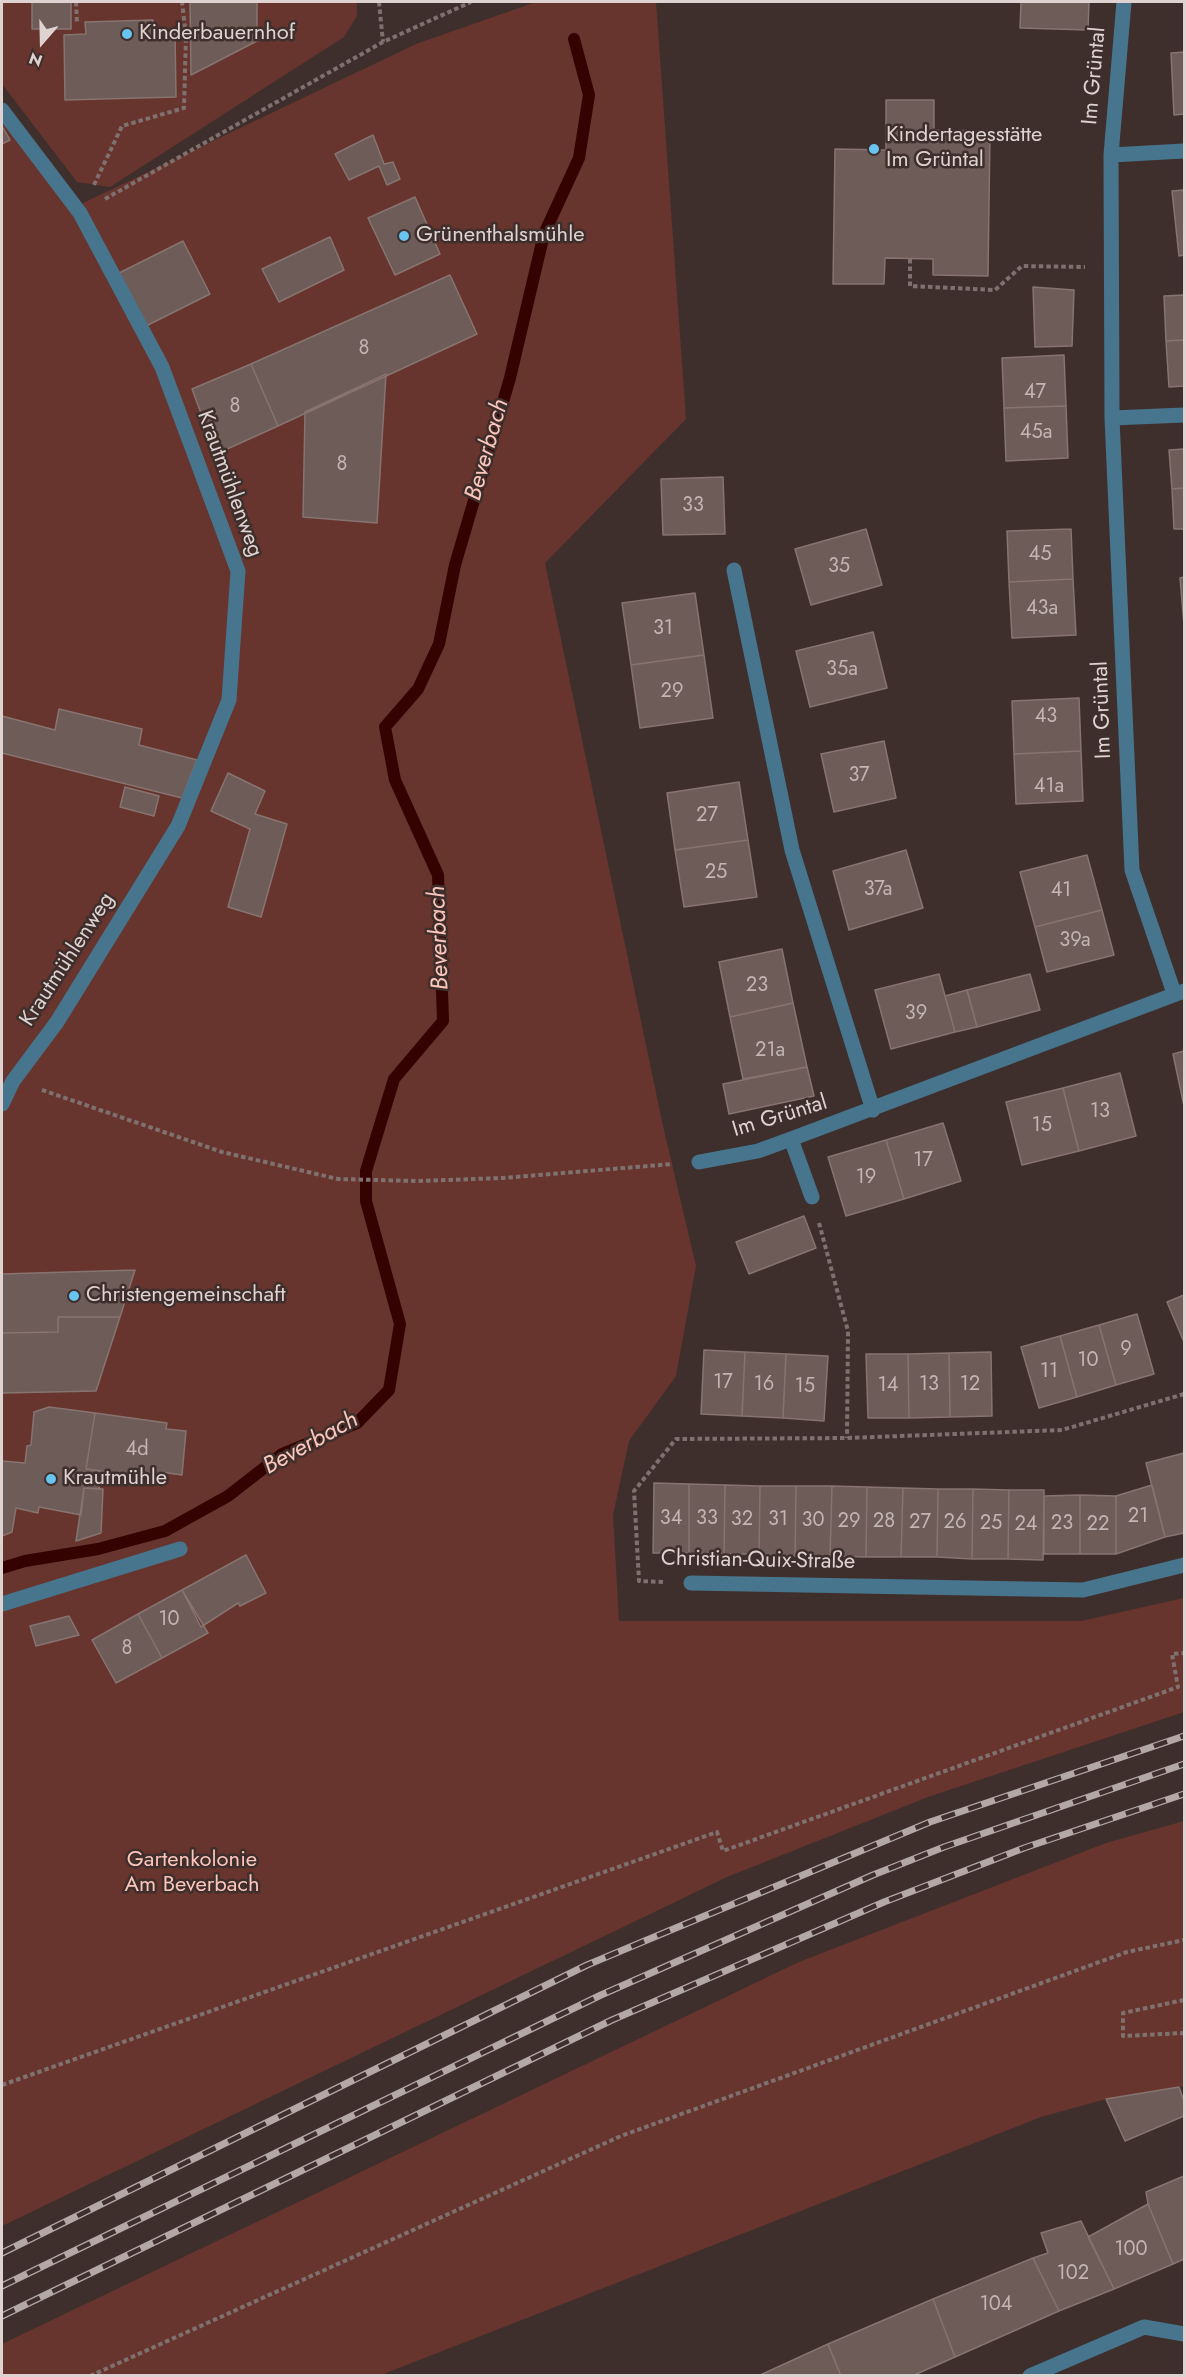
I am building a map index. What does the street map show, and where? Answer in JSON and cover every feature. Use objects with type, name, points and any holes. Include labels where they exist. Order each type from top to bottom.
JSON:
[{"type":"street","name":"Im Grüntal","points":[[699,1162],[758,1150],[873,1110],[1179,992],[1132,870],[1112,418],[1111,155],[1124,2]]},
{"type":"street","name":"Krautmühlenweg","points":[[2,110],[80,213],[162,367],[238,571],[229,700],[178,826],[57,1022],[7,1078],[2,1104]]},
{"type":"street","name":"Im Grüntal","points":[[1111,155],[1185,151]]},
{"type":"street","points":[[1112,418],[1185,415]]},
{"type":"street","points":[[734,570],[792,850],[873,1110]]},
{"type":"street","points":[[791,1139],[812,1197]]},
{"type":"street","points":[[2,1604],[180,1549]]},
{"type":"street","name":"Christian-Quix-Straße","points":[[691,1583],[1083,1590],[1185,1565]]},
{"type":"street","points":[[1030,2376],[1144,2327],[1185,2334]]},
{"type":"path","points":[[76,2],[77,23]]},
{"type":"path","points":[[80,213],[122,126],[184,108],[186,36],[182,2]]},
{"type":"path","points":[[379,2],[384,42]]},
{"type":"path","points":[[80,213],[384,42],[471,2]]},
{"type":"path","points":[[910,259],[910,286],[995,290],[1022,266],[1075,268],[1113,265]]},
{"type":"path","points":[[7,1078],[222,1152],[338,1179],[417,1181],[503,1178],[699,1162]]},
{"type":"path","points":[[812,1197],[848,1331],[847,1438]]},
{"type":"path","name":"Christian-Quix-Straße","points":[[691,1583],[639,1581],[634,1491],[676,1439],[847,1438],[1062,1430],[1185,1394]]},
{"type":"path","points":[[2,2085],[717,1832],[723,1851],[1178,1687],[1172,1653],[1185,1653]]},
{"type":"path","points":[[90,2376],[621,2136],[1127,1952],[1185,1940]]},
{"type":"path","points":[[1185,2000],[1123,2013],[1123,2036],[1185,2033]]},
{"type":"green space","points":[[2,2],[357,2],[357,16],[344,37],[110,187],[77,182],[2,84]]},
{"type":"green space","name":"Gartenkolonie Am Beverbach","points":[[536,2],[656,2],[686,419],[545,563],[663,1126],[696,1266],[676,1376],[629,1441],[613,1515],[619,1621],[1081,1621],[1184,1598],[1184,1712],[928,1797],[727,1877],[2,2226],[2,113],[79,205],[416,44]]},
{"type":"green space","points":[[1184,1821],[1184,2086],[1106,2099],[1041,2117],[381,2375],[2,2376],[2,2344],[799,1962],[1106,1843]]},
{"type":"building","points":[[32,2],[71,2],[71,29],[32,29]]},
{"type":"building","points":[[190,2],[257,2],[257,41],[191,75]]},
{"type":"building","points":[[1021,2],[1089,2],[1088,30],[1020,28]]},
{"type":"building","points":[[153,20],[153,34],[175,33],[176,97],[65,100],[64,35],[86,34],[85,22]]},
{"type":"building","points":[[1184,52],[1184,114],[1174,115],[1171,53]]},
{"type":"building","points":[[886,100],[934,100],[934,130],[990,131],[988,276],[933,275],[933,259],[885,258],[884,284],[833,284],[835,149],[886,150]]},
{"type":"building","points":[[2,126],[10,140],[2,144]]},
{"type":"building","points":[[373,135],[384,164],[393,162],[400,179],[387,185],[379,166],[349,180],[335,154]]},
{"type":"building","points":[[1184,190],[1184,255],[1179,256],[1172,191]]},
{"type":"building","name":"Grünenthalsmühle","points":[[415,197],[440,254],[395,275],[368,218]]},
{"type":"building","points":[[330,237],[344,270],[279,302],[262,269]]},
{"type":"building","points":[[183,241],[210,294],[146,326],[119,273]]},
{"type":"building","points":[[450,275],[477,334],[278,426],[251,364]]},
{"type":"building","points":[[1033,287],[1074,290],[1072,346],[1035,347]]},
{"type":"building","points":[[1184,295],[1184,340],[1166,341],[1164,296]]},
{"type":"building","points":[[1184,340],[1184,386],[1169,387],[1166,341]]},
{"type":"building","points":[[1064,355],[1066,406],[1004,408],[1002,358]]},
{"type":"building","points":[[251,364],[278,426],[216,454],[192,389]]},
{"type":"building","points":[[386,374],[377,523],[303,517],[305,412]]},
{"type":"building","points":[[1066,406],[1068,458],[1006,461],[1004,408]]},
{"type":"building","points":[[1184,449],[1184,488],[1172,489],[1169,450]]},
{"type":"building","points":[[723,477],[725,534],[663,535],[661,479]]},
{"type":"building","points":[[1184,488],[1184,529],[1174,529],[1172,489]]},
{"type":"building","points":[[866,529],[882,585],[811,605],[795,549]]},
{"type":"building","points":[[1071,529],[1073,579],[1009,582],[1007,531]]},
{"type":"building","points":[[1184,577],[1184,625],[1180,578]]},
{"type":"building","points":[[1073,579],[1076,635],[1012,638],[1009,582]]},
{"type":"building","points":[[695,593],[704,655],[631,665],[622,603]]},
{"type":"building","points":[[873,632],[887,688],[810,707],[796,651]]},
{"type":"building","points":[[704,655],[713,718],[640,728],[631,665]]},
{"type":"building","points":[[1079,698],[1081,751],[1014,754],[1012,701]]},
{"type":"building","points":[[59,709],[142,729],[139,745],[197,760],[182,798],[2,753],[2,716],[55,730]]},
{"type":"building","points":[[884,741],[896,798],[834,812],[821,754]]},
{"type":"building","points":[[1081,751],[1083,801],[1016,804],[1014,754]]},
{"type":"building","points":[[228,773],[265,791],[255,814],[287,824],[261,917],[228,907],[250,829],[211,811]]},
{"type":"building","points":[[739,782],[748,840],[675,850],[667,793]]},
{"type":"building","points":[[125,787],[159,796],[154,816],[120,807]]},
{"type":"building","points":[[748,840],[757,897],[684,907],[675,850]]},
{"type":"building","points":[[906,850],[923,908],[849,930],[833,871]]},
{"type":"building","points":[[1087,855],[1102,910],[1035,927],[1020,872]]},
{"type":"building","points":[[1102,910],[1114,955],[1047,972],[1035,927]]},
{"type":"building","points":[[782,949],[793,1003],[730,1017],[719,962]]},
{"type":"building","points":[[939,974],[955,1032],[891,1049],[875,990]]},
{"type":"building","points":[[1030,974],[1040,1010],[977,1027],[967,990]]},
{"type":"building","points":[[967,990],[977,1027],[955,1032],[945,996]]},
{"type":"building","points":[[793,1003],[807,1067],[743,1079],[730,1017]]},
{"type":"building","points":[[1184,1051],[1184,1106],[1173,1054]]},
{"type":"building","points":[[807,1067],[814,1096],[729,1114],[723,1084]]},
{"type":"building","points":[[1120,1073],[1136,1136],[1079,1151],[1063,1088]]},
{"type":"building","points":[[1063,1088],[1079,1151],[1022,1165],[1006,1102]]},
{"type":"building","points":[[943,1123],[961,1181],[904,1199],[886,1140]]},
{"type":"building","points":[[886,1140],[904,1199],[846,1216],[828,1157]]},
{"type":"building","points":[[804,1216],[816,1248],[749,1274],[736,1242]]},
{"type":"building","points":[[135,1270],[120,1317],[58,1317],[58,1332],[2,1333],[2,1274]]},
{"type":"building","points":[[1184,1295],[1184,1342],[1167,1302]]},
{"type":"building","points":[[1137,1314],[1154,1374],[1116,1385],[1099,1325]]},
{"type":"building","points":[[58,1317],[120,1317],[96,1391],[2,1393],[2,1333],[58,1332]]},
{"type":"building","points":[[1099,1325],[1116,1385],[1077,1397],[1060,1336]]},
{"type":"building","points":[[1060,1336],[1077,1397],[1039,1408],[1021,1347]]},
{"type":"building","points":[[704,1350],[745,1352],[742,1416],[701,1414]]},
{"type":"building","points":[[745,1352],[786,1354],[783,1418],[742,1416]]},
{"type":"building","points":[[991,1352],[992,1416],[950,1417],[949,1353]]},
{"type":"building","points":[[949,1353],[950,1417],[909,1418],[908,1354]]},
{"type":"building","points":[[786,1354],[828,1356],[824,1421],[783,1418]]},
{"type":"building","points":[[866,1354],[908,1354],[909,1418],[868,1418]]},
{"type":"building","name":"Krautmühle","points":[[49,1407],[95,1413],[86,1469],[101,1471],[99,1489],[84,1488],[81,1515],[39,1507],[38,1513],[16,1508],[12,1532],[2,1536],[2,1461],[25,1463],[27,1446],[31,1445],[34,1412]]},
{"type":"building","points":[[95,1413],[167,1423],[166,1429],[186,1431],[182,1475],[161,1472],[160,1480],[86,1469]]},
{"type":"building","points":[[1184,1453],[1184,1533],[1165,1537],[1146,1463]]},
{"type":"building","points":[[654,1483],[689,1484],[689,1553],[653,1553]]},
{"type":"building","points":[[689,1484],[725,1485],[724,1554],[689,1553]]},
{"type":"building","points":[[725,1485],[760,1486],[759,1554],[724,1554]]},
{"type":"building","points":[[1152,1485],[1165,1537],[1116,1554],[1116,1496]]},
{"type":"building","points":[[760,1486],[796,1486],[795,1556],[759,1554]]},
{"type":"building","points":[[796,1486],[832,1486],[830,1556],[795,1556]]},
{"type":"building","points":[[832,1486],[867,1487],[866,1557],[830,1556]]},
{"type":"building","points":[[867,1487],[903,1488],[901,1557],[866,1557]]},
{"type":"building","points":[[84,1488],[103,1489],[101,1533],[76,1541]]},
{"type":"building","points":[[903,1488],[938,1489],[937,1557],[901,1557]]},
{"type":"building","points":[[938,1489],[973,1489],[972,1559],[937,1557]]},
{"type":"building","points":[[973,1489],[1009,1490],[1008,1559],[972,1559]]},
{"type":"building","points":[[1009,1490],[1044,1490],[1043,1560],[1008,1559]]},
{"type":"building","points":[[1080,1495],[1080,1554],[1044,1554],[1044,1496]]},
{"type":"building","points":[[1080,1495],[1116,1496],[1116,1554],[1080,1554]]},
{"type":"building","points":[[246,1555],[266,1593],[240,1606],[238,1603],[201,1627],[182,1590]]},
{"type":"building","points":[[182,1590],[208,1633],[162,1658],[138,1614]]},
{"type":"building","points":[[138,1614],[162,1658],[116,1683],[92,1640]]},
{"type":"building","points":[[69,1616],[79,1635],[36,1646],[30,1626]]},
{"type":"building","points":[[1179,2087],[1184,2101],[1184,2116],[1125,2141],[1106,2099]]},
{"type":"building","points":[[1184,2176],[1184,2259],[1173,2264],[1148,2204],[1146,2192]]},
{"type":"building","points":[[1148,2204],[1173,2264],[1114,2289],[1088,2237]]},
{"type":"building","points":[[1081,2221],[1114,2289],[1059,2311],[1033,2258],[1048,2253],[1041,2233]]},
{"type":"building","points":[[1033,2258],[1059,2311],[955,2357],[933,2299]]},
{"type":"building","points":[[933,2299],[955,2357],[912,2376],[841,2376],[828,2344]]},
{"type":"building","points":[[828,2344],[841,2376],[758,2376]]},
{"type":"waterway","name":"Beverbach","points":[[2,1568],[25,1561],[98,1549],[165,1531],[228,1496],[282,1454],[357,1423],[389,1390],[400,1324],[366,1201],[366,1171],[394,1079],[443,1021],[438,875],[395,780],[385,727],[418,689],[439,644],[455,565],[510,378],[544,234],[579,158],[589,95],[574,39]]},
{"type":"railway","points":[[2,2253],[587,1965],[930,1822],[1184,1736]]},
{"type":"railway","points":[[2,2286],[601,1995],[873,1875],[944,1847],[1184,1764]]},
{"type":"railway","points":[[2,2316],[612,2020],[884,1902],[1024,1848],[1184,1794]]},
{"type":"place","name":"Kinderbauernhof","points":[[127,34]]},
{"type":"place","name":"Kindertagesstätte Im Grüntal","points":[[874,149]]},
{"type":"place","name":"Grünenthalsmühle","points":[[404,236]]},
{"type":"place","name":"Christengemeinschaft","points":[[74,1296]]},
{"type":"place","name":"Krautmühle","points":[[51,1479]]}]
